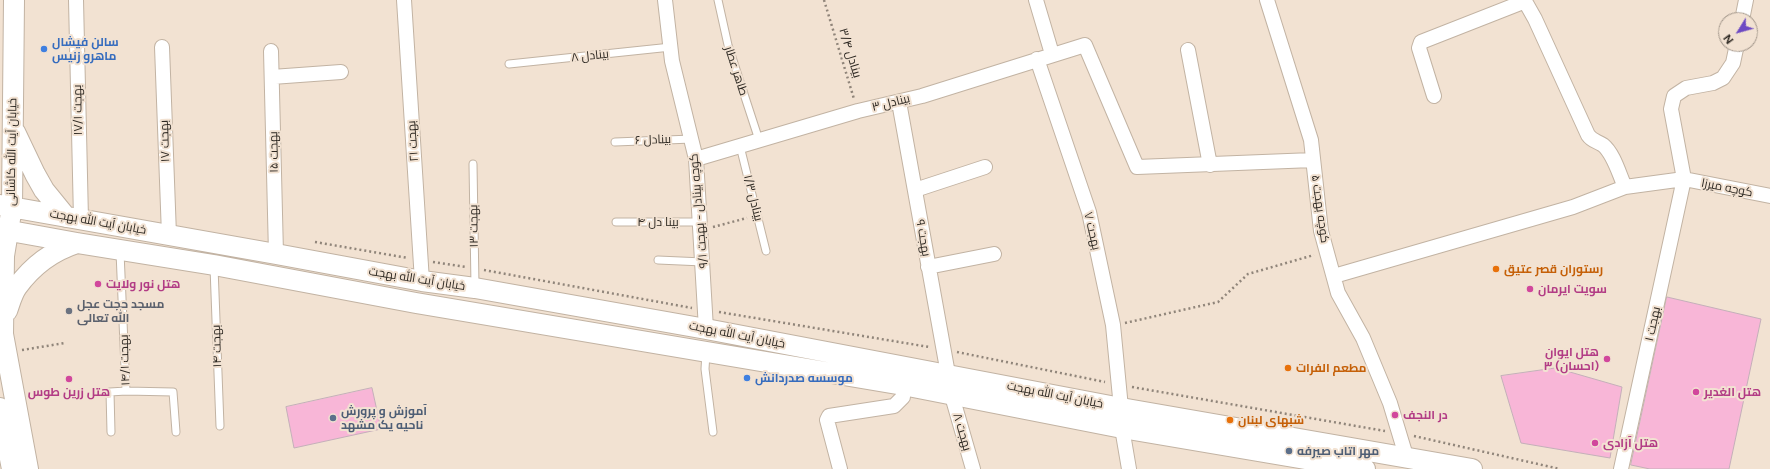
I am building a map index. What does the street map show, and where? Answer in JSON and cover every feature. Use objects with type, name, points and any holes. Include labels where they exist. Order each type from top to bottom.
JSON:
[{"type":"main road","name":"خیابان آیت الله کاشانی","points":[[14,0],[13,126],[4,229],[3,334],[28,469]]},
{"type":"main road","points":[[13,126],[34,174],[44,190],[74,218]]},
{"type":"main road","name":"خیابان آیت الله بهجت","points":[[6,206],[422,281],[706,319],[948,374],[1121,408],[1406,456],[1472,469]]},
{"type":"main road","name":"خیابان آیت الله بهجت","points":[[4,229],[77,243],[214,265],[416,303],[903,385],[952,396],[1122,428],[1342,467],[1365,469]]},
{"type":"main road","points":[[3,334],[6,313],[16,288],[38,263],[60,249],[77,243]]},
{"type":"main road","points":[[0,408],[12,469]]},
{"type":"street","name":"بهجت ۱۷/۱","points":[[74,218],[76,0]]},
{"type":"street","name":"بهجت ۲۱","points":[[404,0],[422,281]]},
{"type":"street","name":"کوچه بینادل - بهجت ۹/۱","points":[[665,0],[672,61],[696,159],[706,319]]},
{"type":"street","points":[[1036,0],[1052,54]]},
{"type":"street","name":"کوچه بهجت ۵","points":[[1267,0],[1311,140],[1321,231],[1338,293],[1363,338],[1390,403],[1406,456]]},
{"type":"street","points":[[1744,12],[1746,0]]},
{"type":"street","points":[[1434,96],[1419,48],[1421,42],[1516,5],[1526,3],[1536,19],[1588,135],[1593,141],[1603,146],[1611,155],[1625,187]]},
{"type":"street","name":"بینادل ۳","points":[[696,159],[858,111],[900,102],[1086,44],[1137,167],[1210,165]]},
{"type":"street","name":"بهجت ۱۷","points":[[162,47],[169,235]]},
{"type":"street","points":[[1188,50],[1210,165],[1313,160]]},
{"type":"street","name":"بهجت ۱۵","points":[[271,51],[276,254]]},
{"type":"street","points":[[1684,179],[1671,109],[1674,96],[1686,88],[1713,83],[1723,78],[1733,63],[1735,52]]},
{"type":"street","name":"بهجت ۷","points":[[1037,59],[1089,212],[1113,325],[1121,408]]},
{"type":"street","points":[[272,77],[341,72]]},
{"type":"street","name":"بهجت ۹","points":[[900,102],[948,374]]},
{"type":"street","points":[[915,190],[985,167]]},
{"type":"street","name":"کوچه میرزا","points":[[1334,276],[1573,207],[1625,187],[1684,179],[1770,196]]},
{"type":"street","name":"بهجت ۱","points":[[1621,469],[1684,179]]},
{"type":"street","points":[[928,267],[994,254]]},
{"type":"street","points":[[840,469],[827,420],[830,416],[894,406],[903,397],[903,385]]},
{"type":"street","name":"بهجت ۸","points":[[952,396],[973,469]]},
{"type":"street","points":[[1122,428],[1129,469]]},
{"type":"lane","name":"طاهر عطار","points":[[718,0],[728,45],[759,140]]},
{"type":"lane","name":"بینادل ۸","points":[[509,64],[671,48]]},
{"type":"lane","name":"بینادل ۶","points":[[615,142],[692,139]]},
{"type":"lane","name":"بینادل ۱/۳","points":[[740,146],[766,251]]},
{"type":"lane","name":"بهجت ۱۳","points":[[473,164],[475,288]]},
{"type":"lane","name":"بینا دل ۴","points":[[616,222],[701,226]]},
{"type":"lane","name":"بهجت ۱۴/۱","points":[[111,432],[110,392],[126,392],[120,250]]},
{"type":"lane","points":[[658,260],[703,262]]},
{"type":"lane","name":"بهجت ۱۴","points":[[214,265],[220,426]]},
{"type":"lane","points":[[706,351],[704,369],[713,432]]},
{"type":"lane","points":[[126,392],[172,392],[176,432]]},
{"type":"path","name":"بینادل ۳/۴","points":[[824,0],[858,111]]},
{"type":"path","points":[[701,226],[757,216]]},
{"type":"path","points":[[314,242],[475,269],[706,319],[943,349],[1119,385],[1400,433],[1560,469]]},
{"type":"path","points":[[1113,325],[1218,302],[1248,274],[1326,251]]},
{"type":"path","points":[[6,353],[65,343]]},
{"type":"building","name":"هتل الغدیر","points":[[1667,297],[1761,319],[1729,469],[1650,469],[1631,465]]},
{"type":"building","points":[[1556,368],[1622,387],[1610,458],[1521,443],[1501,376]]},
{"type":"building","name":"آموزش و پرورش ناحیه یک مشهد","points":[[372,388],[381,429],[294,448],[286,407]]},
{"type":"place","name":"سالن فیشال ماهرو زنیس","points":[[44,49]]},
{"type":"place","name":"رستوران قصر عتیق","points":[[1496,269]]},
{"type":"place","name":"هتل نور ولایت","points":[[98,284]]},
{"type":"place","name":"سویت ایرمان","points":[[1530,289]]},
{"type":"place","name":"مسجد حجت عجل الله تعالی","points":[[69,311]]},
{"type":"place","name":"هتل ایوان ۳ (احسان)","points":[[1607,359]]},
{"type":"place","name":"مطعم الفرات","points":[[1288,368]]},
{"type":"place","name":"موسسه صدردانش","points":[[747,378]]},
{"type":"place","name":"هتل زرین طوس","points":[[69,379]]},
{"type":"place","name":"هتل الغدیر","points":[[1696,392]]},
{"type":"place","name":"در النجف","points":[[1395,415]]},
{"type":"place","name":"آموزش و پرورش ناحیه یک مشهد","points":[[333,418]]},
{"type":"place","name":"شبهای لبنان","points":[[1230,420]]},
{"type":"place","name":"هتل آزادی","points":[[1595,443]]},
{"type":"place","name":"مهر اتاب صيرفه","points":[[1289,451]]}]
